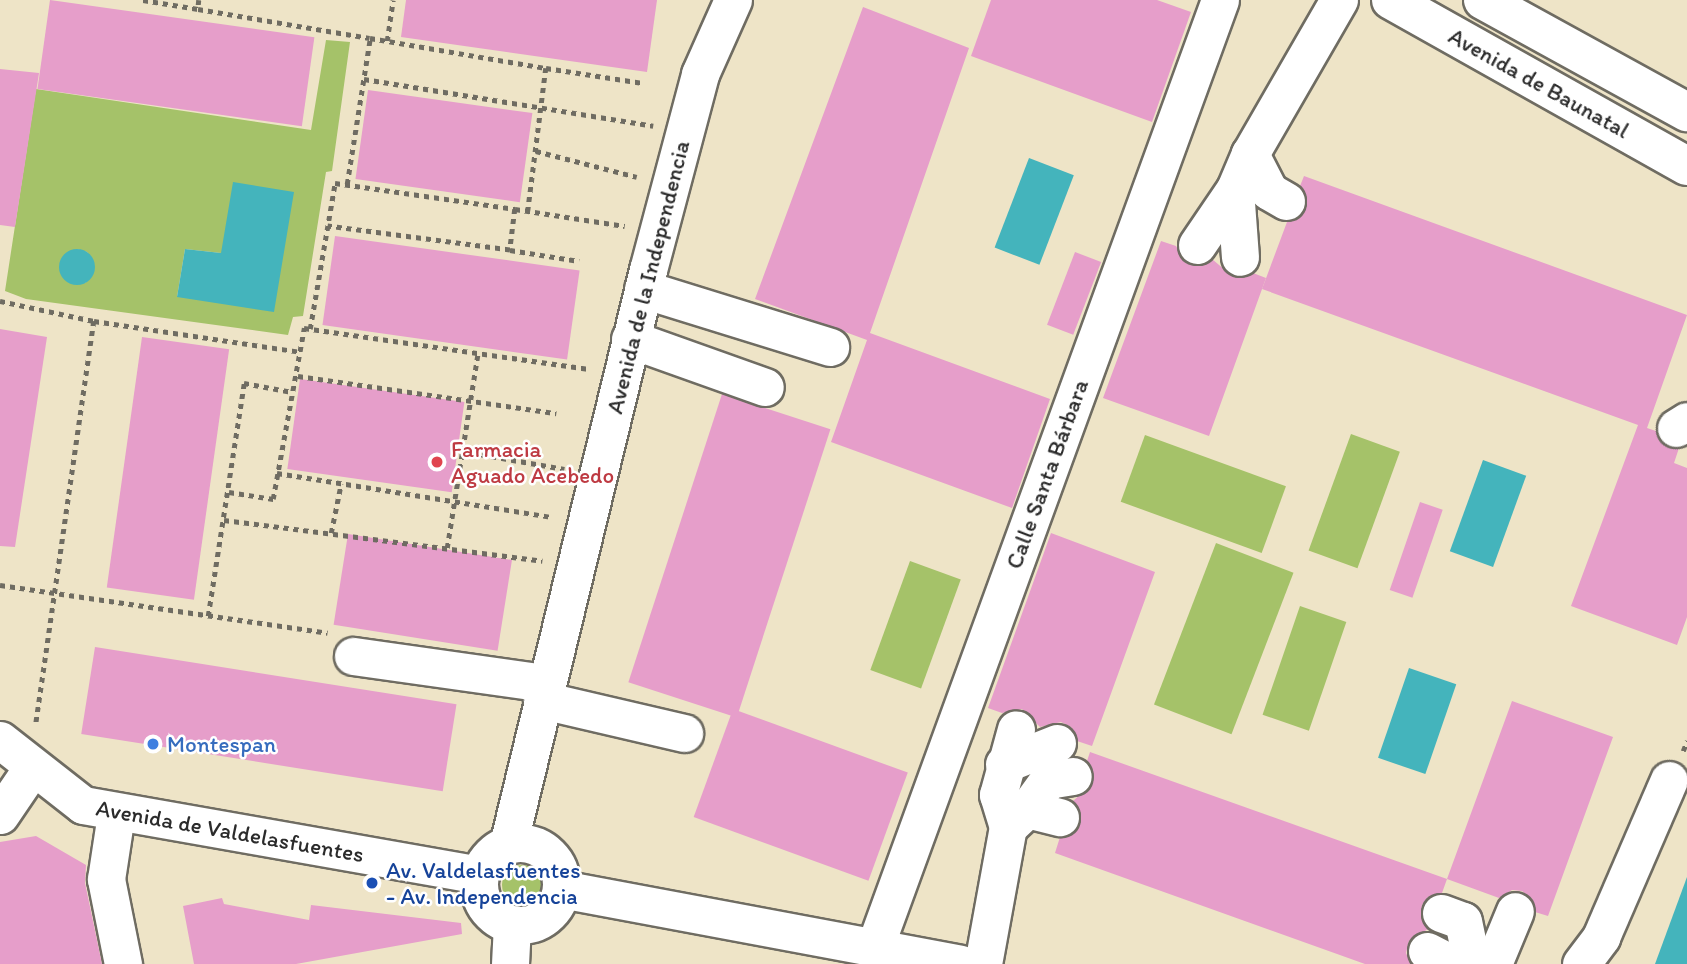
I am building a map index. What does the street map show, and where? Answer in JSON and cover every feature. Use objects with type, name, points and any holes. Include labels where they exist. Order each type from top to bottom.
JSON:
[{"type":"main road","name":"Avenida de Baunatal","points":[[1391,0],[1687,166]]},
{"type":"main road","name":"Avenida de Baunatal","points":[[1483,0],[1687,112]]},
{"type":"street","name":"Avenida de la Independencia","points":[[508,845],[630,339],[670,185],[700,74],[733,0]]},
{"type":"street","name":"Calle Santa Bárbara","points":[[874,949],[1220,0]]},
{"type":"street","points":[[1197,245],[1235,189],[1250,154],[1339,0]]},
{"type":"street","points":[[1250,154],[1269,191],[1286,201]]},
{"type":"street","points":[[1235,189],[1248,245]]},
{"type":"street","points":[[643,289],[830,347]]},
{"type":"street","points":[[630,339],[765,387]]},
{"type":"street","points":[[348,645],[544,691],[684,733]]},
{"type":"street","points":[[1016,729],[1004,764],[998,795],[1032,818]]},
{"type":"street","name":"Avenida de Valdelasfuentes","points":[[0,740],[32,768],[83,805],[116,814],[480,875]]},
{"type":"street","points":[[1004,764],[1057,743]]},
{"type":"street","points":[[0,815],[32,768]]},
{"type":"street","points":[[983,964],[1032,818],[1048,780],[1073,776]]},
{"type":"street","points":[[1581,964],[1601,937],[1672,795]]},
{"type":"street","points":[[116,814],[106,879],[123,964]]},
{"type":"street","points":[[528,844],[543,850],[559,870],[561,889],[544,918],[512,924],[496,917],[484,904],[480,875],[491,855],[508,845],[528,844]]},
{"type":"street","points":[[561,889],[960,964]]},
{"type":"street","points":[[1460,910],[1472,964]]},
{"type":"street","points":[[1493,964],[1515,911]]},
{"type":"street","points":[[510,964],[512,924]]},
{"type":"path","points":[[143,0],[643,83]]},
{"type":"path","points":[[198,9],[199,0]]},
{"type":"path","points":[[387,41],[393,0]]},
{"type":"path","points":[[347,184],[370,38]]},
{"type":"path","points":[[528,211],[546,68]]},
{"type":"path","points":[[364,79],[685,131]]},
{"type":"path","points":[[536,151],[670,185]]},
{"type":"path","points":[[310,329],[335,183],[658,231]]},
{"type":"path","points":[[510,250],[515,209]]},
{"type":"path","points":[[328,226],[579,261]]},
{"type":"path","points":[[0,301],[94,321],[301,352]]},
{"type":"path","points":[[32,768],[94,321]]},
{"type":"path","points":[[229,492],[273,499],[292,392],[298,376],[304,328],[622,374]]},
{"type":"path","points":[[447,548],[478,353]]},
{"type":"path","points":[[298,376],[556,413]]},
{"type":"path","points":[[208,616],[244,383],[292,392]]},
{"type":"path","points":[[462,451],[598,475]]},
{"type":"path","points":[[277,473],[587,522]]},
{"type":"path","points":[[331,533],[341,484]]},
{"type":"path","points":[[224,520],[524,559]]},
{"type":"path","points":[[0,585],[208,616],[348,645]]},
{"type":"green space","points":[[326,40],[350,42],[332,171],[326,172],[303,316],[293,317],[288,335],[26,299],[5,291],[36,89],[311,130]],"holes":[[[77,249],[87,252],[94,262],[92,276],[85,283]],[[185,249],[221,253],[177,297]]]},
{"type":"green space","points":[[1351,434],[1400,452],[1357,568],[1309,551]]},
{"type":"green space","points":[[1145,435],[1286,486],[1262,553],[1121,502]]},
{"type":"green space","points":[[1216,543],[1293,573],[1231,734],[1154,705]]},
{"type":"green space","points":[[910,561],[961,579],[921,688],[870,670]]},
{"type":"green space","points":[[1300,606],[1346,622],[1309,731],[1263,715]]},
{"type":"green space","points":[[522,865],[530,866],[536,871],[541,877],[541,893],[536,899],[530,904],[522,905],[514,904],[508,899],[503,893],[502,885],[503,877],[508,871],[514,866]]},
{"type":"water","points":[[1029,158],[1074,175],[1039,265],[995,248]]},
{"type":"water","points":[[233,182],[294,192],[274,312],[177,297],[185,249],[221,253]]},
{"type":"water","points":[[77,249],[89,255],[95,267],[89,279],[77,285],[65,279],[59,267],[65,255]]},
{"type":"water","points":[[1483,460],[1526,476],[1493,567],[1450,551]]},
{"type":"water","points":[[1409,668],[1456,684],[1425,774],[1378,758]]},
{"type":"water","points":[[1687,877],[1687,964],[1655,964]]},
{"type":"building","points":[[50,0],[314,37],[302,126],[37,89]]},
{"type":"building","points":[[406,0],[657,0],[647,72],[401,37]]},
{"type":"building","points":[[991,0],[1157,0],[1191,12],[1152,122],[971,56]]},
{"type":"building","points":[[863,7],[969,48],[870,333],[1050,399],[1012,508],[831,442],[867,340],[755,299]]},
{"type":"building","points":[[0,69],[39,73],[15,227],[0,225]]},
{"type":"building","points":[[368,90],[532,113],[520,202],[355,179]]},
{"type":"building","points":[[1304,176],[1687,315],[1647,428],[1656,431],[1666,446],[1679,448],[1674,463],[1687,468],[1687,617],[1677,645],[1571,606],[1638,425],[1262,289],[1287,222],[1304,211],[1307,200],[1300,186]]},
{"type":"building","points":[[335,236],[580,270],[567,359],[322,325]]},
{"type":"building","points":[[1161,241],[1176,246],[1186,263],[1196,266],[1212,259],[1232,276],[1253,273],[1266,278],[1209,436],[1103,398]]},
{"type":"building","points":[[1075,252],[1101,262],[1073,335],[1047,325]]},
{"type":"building","points":[[0,329],[47,337],[15,547],[0,546]]},
{"type":"building","points":[[142,337],[229,349],[194,600],[107,588]]},
{"type":"building","points":[[300,379],[464,402],[452,492],[287,469]]},
{"type":"building","points":[[722,394],[830,429],[737,717],[628,682]]},
{"type":"building","points":[[1420,502],[1443,510],[1412,598],[1390,590]]},
{"type":"building","points":[[1051,533],[1155,572],[1092,746],[1077,741],[1071,727],[1061,722],[1040,727],[1022,709],[1002,713],[988,708]]},
{"type":"building","points":[[348,534],[512,560],[498,651],[334,625]]},
{"type":"building","points":[[95,647],[456,704],[443,791],[81,734]]},
{"type":"building","points":[[1512,701],[1613,737],[1548,916],[1535,912],[1532,899],[1522,891],[1512,890],[1499,898],[1447,879]]},
{"type":"building","points":[[733,709],[908,773],[868,881],[694,817]]},
{"type":"building","points":[[1090,752],[1447,879],[1442,893],[1428,897],[1422,905],[1421,917],[1428,929],[1409,941],[1406,953],[1411,964],[1365,964],[1055,853],[1060,837],[1075,832],[1080,823],[1073,801],[1093,783],[1087,761]]},
{"type":"building","points":[[36,836],[86,865],[85,883],[102,964],[0,964],[0,842]]},
{"type":"building","points":[[222,898],[224,904],[309,920],[311,905],[461,923],[462,934],[296,964],[194,964],[183,906]]},
{"type":"place","name":"Farmacia Aguado Acebedo","points":[[437,462]]},
{"type":"place","name":"Montespan","points":[[153,744]]},
{"type":"place","name":"Av. Valdelasfuentes - Av. Independencia","points":[[372,883]]}]
